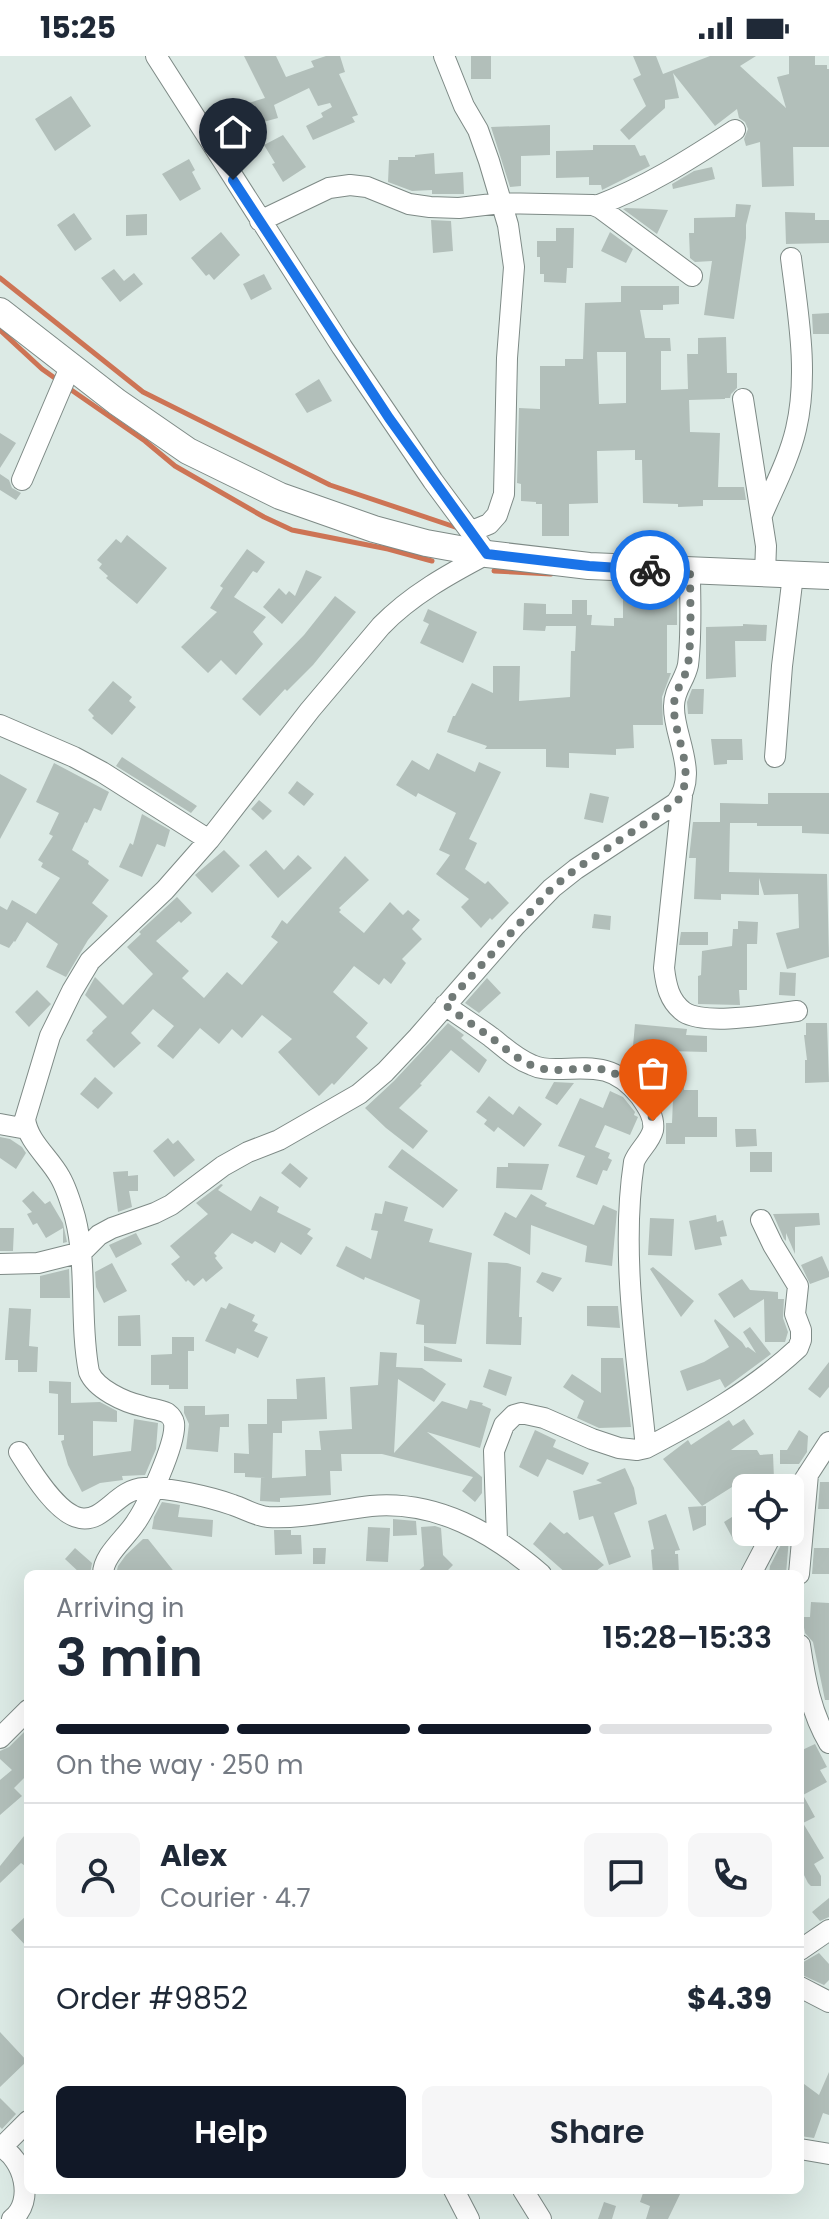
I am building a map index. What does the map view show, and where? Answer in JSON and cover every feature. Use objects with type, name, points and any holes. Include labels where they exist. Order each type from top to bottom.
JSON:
[{"type":"main road","points":[[0,311],[154,429],[188,451],[280,496],[346,519],[426,543],[487,554],[589,566],[829,576]]},
{"type":"street","points":[[103,1570],[104,1564],[134,1526],[154,1488],[167,1454],[174,1421],[162,1410],[127,1401],[92,1379],[85,1349],[82,1252],[76,1220],[60,1176],[27,1129],[25,1119],[50,1036],[90,961],[165,890],[209,840],[310,710],[393,613],[424,590],[487,554],[389,418],[156,56]]},
{"type":"street","points":[[444,56],[464,106],[478,130],[511,238],[514,267],[507,358],[504,494],[497,515],[489,524],[472,531]]},
{"type":"street","points":[[260,221],[329,188],[350,185],[367,187],[409,204],[430,207],[459,208],[501,203],[596,206],[663,176],[735,130]]},
{"type":"street","points":[[596,206],[692,276]]},
{"type":"street","points":[[762,515],[787,457],[801,405],[800,333],[791,258]]},
{"type":"street","points":[[22,480],[71,365]]},
{"type":"street","points":[[743,399],[766,546],[765,574]]},
{"type":"street","points":[[690,571],[688,659],[673,704],[685,774],[664,968],[667,989],[682,1011],[694,1016],[743,1017],[797,1011]]},
{"type":"street","points":[[775,757],[793,575]]},
{"type":"street","points":[[0,725],[102,772],[209,840]]},
{"type":"street","points":[[0,1264],[38,1263],[82,1252],[99,1235],[171,1205],[223,1166],[279,1140],[359,1094],[385,1072],[552,888],[682,796]]},
{"type":"street","points":[[445,1005],[531,1065],[550,1069],[588,1067],[616,1074],[633,1087],[648,1107],[653,1129],[634,1162],[630,1219],[635,1342],[646,1448]]},
{"type":"street","points":[[0,1124],[27,1129]]},
{"type":"street","points":[[497,1540],[494,1451],[504,1425],[514,1415],[521,1413],[544,1418],[619,1448],[646,1448],[747,1389],[800,1345],[801,1330],[795,1314],[798,1286],[761,1220]]},
{"type":"street","points":[[804,1480],[829,1442]]},
{"type":"street","points":[[19,1452],[58,1504],[69,1514],[82,1519],[97,1517],[116,1499],[140,1488],[213,1499],[266,1517],[373,1506],[411,1506],[443,1514],[497,1540],[536,1570]]},
{"type":"street","points":[[799,1570],[808,1474]]},
{"type":"street","points":[[753,1570],[766,1546]]},
{"type":"street","points":[[804,1668],[815,1714],[829,1743]]},
{"type":"street","points":[[0,1738],[24,1714]]},
{"type":"street","points":[[804,1947],[829,1930]]},
{"type":"street","points":[[804,1989],[829,2002]]},
{"type":"street","points":[[18,2217],[23,2199],[21,2169],[11,2153],[1,2147],[24,2125]]},
{"type":"street","points":[[804,2150],[829,2154]]},
{"type":"street","points":[[456,2194],[469,2219]]},
{"type":"street","points":[[525,2194],[541,2219]]},
{"type":"building","points":[[244,56],[276,56],[286,77],[314,67],[311,61],[340,56],[345,72],[339,74],[358,115],[352,117],[355,122],[313,140],[306,126],[323,117],[321,113],[332,107],[330,103],[318,106],[309,88],[274,105],[278,118],[248,126],[242,105],[265,98]]},
{"type":"building","points":[[471,56],[491,56],[491,79],[471,79]]},
{"type":"building","points":[[633,56],[656,56],[663,74],[710,56],[756,56],[740,66],[786,108],[777,77],[789,74],[789,56],[815,56],[815,65],[827,65],[829,69],[829,147],[793,147],[794,186],[762,187],[760,142],[746,146],[744,139],[748,129],[739,118],[737,109],[715,126],[673,73],[679,98],[665,100],[665,108],[629,140],[620,130],[646,106],[633,79],[641,75]]},
{"type":"building","points":[[71,96],[91,126],[55,151],[35,119]]},
{"type":"building","points":[[550,125],[550,155],[521,156],[521,186],[510,187],[491,127]]},
{"type":"building","points":[[283,135],[306,167],[283,182],[264,145]]},
{"type":"building","points":[[593,145],[635,145],[650,166],[602,190],[601,185],[589,185],[589,177],[556,178],[556,151],[593,150]]},
{"type":"building","points":[[434,153],[435,174],[463,172],[464,194],[412,191],[388,182],[389,160]]},
{"type":"building","points":[[189,159],[201,189],[180,201],[162,174]]},
{"type":"building","points":[[712,167],[715,179],[673,189],[672,184],[694,171]]},
{"type":"building","points":[[736,204],[751,205],[734,319],[704,315],[712,261],[695,262],[690,258],[689,233],[694,233],[694,218],[735,217]]},
{"type":"building","points":[[623,209],[668,210],[657,234]]},
{"type":"building","points":[[785,212],[815,213],[815,220],[829,220],[829,243],[786,244]]},
{"type":"building","points":[[74,213],[92,239],[75,251],[57,225]]},
{"type":"building","points":[[147,214],[147,235],[126,236],[126,215]]},
{"type":"building","points":[[431,220],[451,221],[453,251],[433,253]]},
{"type":"building","points":[[556,228],[574,228],[573,268],[567,268],[566,283],[544,282],[544,274],[540,274],[537,241],[556,241]]},
{"type":"building","points":[[221,232],[240,255],[214,280],[209,274],[206,276],[191,258]]},
{"type":"building","points":[[610,232],[633,249],[626,263],[601,251]]},
{"type":"building","points":[[114,269],[124,281],[134,273],[143,284],[120,302],[101,278]]},
{"type":"building","points":[[264,274],[272,289],[251,300],[243,284]]},
{"type":"building","points":[[621,286],[679,286],[679,304],[663,305],[663,310],[640,310],[645,338],[670,338],[671,351],[661,351],[661,390],[688,389],[687,354],[698,354],[698,338],[726,337],[727,373],[737,373],[737,388],[730,398],[689,400],[690,432],[720,433],[718,487],[744,487],[746,500],[703,500],[703,506],[678,507],[678,504],[643,503],[642,460],[635,460],[635,450],[597,451],[598,503],[569,504],[569,536],[542,536],[542,504],[521,501],[521,484],[517,483],[519,408],[540,409],[540,366],[565,366],[565,359],[583,359],[585,303],[621,302]],"holes":[[[597,352],[626,352],[626,403],[599,404]]]},
{"type":"building","points":[[829,313],[829,334],[813,334],[812,314]]},
{"type":"building","points":[[319,379],[332,401],[307,413],[295,394]]},
{"type":"building","points":[[0,433],[16,443],[0,468]]},
{"type":"building","points":[[0,474],[21,493],[16,500],[0,490]]},
{"type":"building","points":[[127,535],[167,568],[137,604],[106,578],[108,576],[99,568],[102,564],[97,560],[116,539],[121,543]]},
{"type":"building","points":[[247,549],[265,562],[257,573],[253,571],[234,597],[266,617],[253,632],[263,644],[236,675],[221,660],[208,673],[181,647],[217,612],[210,608],[223,588],[220,586]]},
{"type":"building","points":[[306,570],[322,577],[282,624],[263,607],[279,588],[286,595],[289,591],[295,596]]},
{"type":"building","points":[[623,591],[677,591],[677,625],[667,625],[667,673],[671,673],[662,697],[663,725],[633,725],[634,748],[616,749],[616,755],[569,753],[569,768],[546,767],[546,749],[485,749],[487,746],[447,732],[472,683],[493,693],[493,666],[520,666],[519,701],[570,697],[571,651],[575,651],[576,626],[546,626],[545,631],[523,630],[524,603],[546,604],[546,614],[572,614],[572,600],[587,600],[587,615],[592,615],[591,625],[614,626],[614,618],[623,618]]},
{"type":"building","points":[[335,596],[356,612],[313,665],[260,716],[242,699],[304,635]]},
{"type":"building","points":[[428,609],[477,632],[463,663],[420,643],[429,624],[423,621]]},
{"type":"building","points":[[767,625],[766,641],[735,641],[736,677],[706,679],[706,627]]},
{"type":"building","points":[[113,681],[132,697],[129,701],[136,707],[112,735],[92,718],[94,716],[88,710]]},
{"type":"building","points":[[692,689],[704,689],[703,714],[688,714],[687,702]]},
{"type":"building","points":[[711,739],[742,739],[743,760],[727,760],[727,764],[714,765]]},
{"type":"building","points":[[437,753],[475,772],[479,762],[501,772],[469,839],[477,843],[465,869],[485,884],[488,881],[509,903],[481,928],[461,907],[469,899],[436,874],[450,855],[439,850],[456,813],[418,793],[416,797],[396,785],[412,760],[429,770]]},
{"type":"building","points":[[122,757],[197,806],[191,813],[116,766]]},
{"type":"building","points":[[54,763],[109,792],[101,811],[94,808],[85,822],[72,850],[109,880],[92,903],[108,916],[88,940],[66,977],[46,967],[58,944],[27,922],[9,948],[0,944],[0,906],[7,910],[12,900],[36,914],[60,878],[41,867],[43,863],[38,860],[53,836],[49,834],[59,813],[36,802]]},
{"type":"building","points":[[0,774],[27,789],[0,839]]},
{"type":"building","points":[[297,781],[314,794],[304,806],[288,793]]},
{"type":"building","points":[[590,793],[609,797],[603,823],[584,819]]},
{"type":"building","points":[[768,793],[829,793],[829,834],[802,833],[802,826],[730,823],[729,872],[827,874],[829,957],[787,969],[776,933],[799,928],[798,894],[764,895],[759,878],[759,895],[721,894],[721,900],[694,899],[696,858],[689,858],[693,822],[720,822],[720,803],[768,804]]},
{"type":"building","points":[[259,800],[272,811],[263,820],[251,809]]},
{"type":"building","points":[[142,814],[170,830],[165,847],[157,844],[142,877],[119,867],[130,843],[133,845]]},
{"type":"building","points":[[224,850],[240,866],[212,893],[195,875]]},
{"type":"building","points":[[266,850],[284,870],[298,855],[312,868],[278,898],[249,865]]},
{"type":"building","points":[[345,856],[369,880],[339,908],[339,912],[364,933],[390,902],[403,915],[408,910],[420,920],[412,929],[422,939],[402,959],[406,963],[391,984],[384,978],[379,985],[354,966],[333,992],[368,1023],[356,1037],[368,1048],[334,1085],[332,1083],[319,1096],[278,1052],[292,1039],[262,1015],[242,1038],[232,1029],[219,1044],[200,1028],[173,1059],[157,1046],[174,1026],[153,1009],[131,1033],[141,1043],[114,1068],[86,1040],[107,1017],[85,995],[95,977],[123,1005],[153,974],[127,947],[177,897],[192,913],[156,941],[189,971],[182,978],[204,998],[227,972],[242,985],[278,942],[271,937],[282,920],[287,924]]},
{"type":"building","points":[[594,914],[611,916],[610,930],[592,928]]},
{"type":"building","points":[[738,921],[758,922],[757,944],[747,944],[747,990],[739,990],[740,1005],[698,1004],[702,951],[732,946],[733,929],[738,929]]},
{"type":"building","points":[[681,932],[708,932],[708,945],[679,945]]},
{"type":"building","points":[[780,972],[796,973],[795,996],[779,995]]},
{"type":"building","points":[[487,978],[501,993],[479,1013],[465,1003]]},
{"type":"building","points":[[37,990],[51,1004],[29,1027],[15,1012]]},
{"type":"building","points":[[448,1023],[487,1060],[479,1073],[451,1050],[399,1108],[428,1131],[413,1149],[365,1108]]},
{"type":"building","points":[[806,1023],[827,1023],[829,1082],[805,1083]]},
{"type":"building","points":[[635,1024],[687,1029],[686,1035],[707,1036],[707,1052],[667,1051],[665,1068],[644,1066],[645,1058],[632,1057]]},
{"type":"building","points":[[95,1077],[113,1093],[98,1109],[80,1094]]},
{"type":"building","points":[[554,1082],[574,1083],[557,1105],[545,1098]]},
{"type":"building","points":[[670,1084],[684,1085],[684,1090],[698,1090],[698,1117],[717,1117],[717,1137],[685,1137],[685,1144],[666,1144],[666,1123],[672,1123]]},
{"type":"building","points":[[610,1091],[623,1097],[638,1117],[630,1135],[605,1125],[595,1147],[610,1153],[608,1158],[612,1160],[607,1171],[603,1170],[597,1185],[576,1177],[585,1156],[558,1146],[580,1098],[603,1108]]},
{"type":"building","points":[[489,1096],[513,1115],[519,1106],[542,1124],[524,1147],[498,1127],[494,1132],[484,1124],[487,1120],[476,1112]]},
{"type":"building","points":[[735,1129],[756,1129],[757,1146],[736,1147]]},
{"type":"building","points":[[0,1137],[10,1139],[26,1153],[16,1169],[0,1158]]},
{"type":"building","points":[[168,1138],[173,1144],[178,1140],[195,1160],[174,1177],[153,1151]]},
{"type":"building","points":[[402,1149],[458,1190],[443,1208],[388,1167]]},
{"type":"building","points":[[750,1152],[772,1152],[772,1172],[750,1172]]},
{"type":"building","points":[[290,1163],[308,1178],[300,1188],[281,1173]]},
{"type":"building","points":[[508,1163],[549,1164],[542,1190],[496,1188],[497,1167],[508,1167]]},
{"type":"building","points":[[128,1171],[128,1176],[138,1175],[138,1191],[129,1191],[132,1207],[118,1212],[113,1172]]},
{"type":"building","points":[[221,1184],[218,1190],[251,1211],[260,1196],[279,1207],[277,1212],[311,1229],[307,1234],[313,1238],[301,1255],[281,1242],[275,1253],[255,1241],[252,1244],[232,1233],[214,1253],[223,1268],[206,1282],[203,1278],[194,1286],[188,1280],[186,1282],[171,1264],[180,1257],[170,1246],[208,1214],[196,1203]]},
{"type":"building","points":[[33,1191],[45,1204],[50,1201],[63,1223],[67,1242],[63,1243],[63,1228],[46,1238],[37,1223],[33,1225],[27,1214],[32,1212],[22,1201]]},
{"type":"building","points":[[531,1194],[547,1203],[545,1206],[594,1225],[603,1205],[617,1211],[612,1266],[585,1262],[587,1246],[531,1225],[530,1255],[493,1235],[505,1212],[516,1218]]},
{"type":"building","points":[[385,1201],[408,1207],[404,1221],[433,1229],[429,1242],[472,1253],[456,1344],[424,1343],[424,1325],[416,1324],[420,1300],[365,1277],[364,1280],[336,1266],[346,1246],[371,1259],[378,1231],[371,1230],[375,1213],[382,1214]]},
{"type":"building","points":[[819,1213],[820,1225],[795,1227],[795,1254],[786,1233],[786,1241],[784,1239],[773,1214]]},
{"type":"building","points":[[716,1215],[717,1222],[723,1220],[727,1236],[720,1237],[722,1245],[695,1250],[689,1221]]},
{"type":"building","points":[[650,1218],[674,1219],[672,1256],[648,1255]]},
{"type":"building","points":[[0,1228],[14,1228],[13,1251],[0,1251]]},
{"type":"building","points":[[136,1233],[142,1244],[116,1258],[109,1245]]},
{"type":"building","points":[[822,1256],[829,1277],[810,1284],[801,1265]]},
{"type":"building","points":[[488,1262],[521,1267],[521,1345],[486,1344]]},
{"type":"building","points":[[112,1263],[127,1291],[104,1303],[96,1287],[95,1272]]},
{"type":"building","points":[[653,1267],[694,1301],[681,1317],[650,1269]]},
{"type":"building","points":[[69,1269],[70,1298],[40,1298],[40,1276]]},
{"type":"building","points":[[542,1272],[562,1278],[553,1292],[536,1282]]},
{"type":"building","points":[[742,1279],[750,1290],[778,1292],[778,1299],[784,1299],[783,1318],[788,1332],[785,1342],[765,1342],[764,1299],[734,1318],[718,1294]]},
{"type":"building","points":[[229,1303],[255,1315],[252,1321],[258,1324],[254,1331],[268,1337],[258,1358],[237,1348],[235,1354],[205,1341],[221,1307],[226,1309]]},
{"type":"building","points":[[587,1306],[618,1306],[620,1328],[587,1326]]},
{"type":"building","points":[[9,1308],[31,1309],[29,1346],[38,1347],[37,1372],[18,1372],[18,1360],[5,1360]]},
{"type":"building","points":[[140,1315],[141,1346],[118,1346],[118,1316]]},
{"type":"building","points":[[715,1319],[746,1348],[756,1353],[743,1332],[750,1327],[771,1354],[725,1388],[720,1379],[687,1391],[680,1371],[704,1362],[729,1347]]},
{"type":"building","points":[[172,1337],[194,1337],[194,1351],[188,1351],[188,1389],[151,1385],[151,1355],[172,1354]]},
{"type":"building","points":[[424,1346],[462,1359],[462,1362],[424,1361]]},
{"type":"building","points":[[380,1352],[397,1353],[396,1367],[422,1368],[446,1384],[434,1402],[398,1379],[394,1453],[442,1401],[467,1409],[470,1400],[491,1409],[480,1448],[427,1432],[482,1477],[482,1493],[475,1502],[462,1491],[473,1477],[382,1454],[341,1454],[342,1471],[330,1471],[331,1495],[280,1498],[280,1502],[260,1501],[261,1478],[266,1478],[234,1473],[234,1453],[249,1454],[248,1424],[267,1424],[267,1399],[297,1399],[296,1379],[325,1377],[327,1419],[282,1421],[282,1433],[273,1433],[272,1478],[306,1476],[305,1450],[321,1450],[319,1431],[352,1429],[350,1387],[378,1385]]},
{"type":"building","points":[[601,1358],[623,1358],[631,1427],[599,1428],[577,1418],[584,1401],[563,1387],[572,1374],[601,1393]]},
{"type":"building","points":[[829,1362],[829,1387],[820,1398],[808,1389]]},
{"type":"building","points":[[489,1369],[512,1377],[506,1396],[483,1387]]},
{"type":"building","points":[[49,1381],[71,1382],[71,1403],[100,1402],[117,1411],[117,1422],[93,1421],[93,1456],[131,1451],[134,1419],[158,1423],[156,1449],[145,1475],[122,1476],[123,1480],[100,1483],[82,1492],[68,1465],[61,1441],[64,1435],[58,1435],[58,1394],[49,1393]]},
{"type":"building","points":[[184,1406],[205,1406],[205,1415],[229,1414],[229,1427],[220,1427],[218,1452],[186,1449],[189,1424]]},
{"type":"building","points":[[744,1419],[754,1434],[731,1450],[757,1450],[760,1455],[773,1454],[774,1474],[732,1474],[732,1487],[702,1506],[663,1459],[688,1440],[691,1445],[729,1420],[733,1426]]},
{"type":"building","points":[[535,1430],[556,1440],[553,1447],[589,1463],[583,1475],[547,1459],[538,1477],[519,1467]]},
{"type":"building","points":[[799,1430],[808,1436],[807,1452],[799,1464],[780,1464],[780,1450],[787,1450]]},
{"type":"building","points":[[625,1468],[637,1504],[614,1513],[631,1557],[609,1565],[593,1516],[579,1520],[573,1491],[602,1483],[596,1480]]},
{"type":"building","points":[[820,1482],[829,1482],[829,1509],[818,1509]]},
{"type":"building","points":[[162,1502],[180,1505],[178,1517],[213,1520],[212,1537],[152,1529]]},
{"type":"building","points":[[706,1506],[706,1525],[693,1531],[688,1507]]},
{"type":"building","points":[[666,1514],[680,1550],[675,1551],[679,1570],[653,1570],[651,1550],[654,1549],[648,1521]]},
{"type":"building","points":[[732,1517],[732,1537],[724,1522]]},
{"type":"building","points":[[393,1519],[416,1521],[417,1535],[393,1536]]},
{"type":"building","points":[[550,1522],[564,1534],[567,1532],[604,1565],[597,1570],[562,1570],[533,1544]]},
{"type":"building","points":[[368,1527],[390,1528],[388,1562],[366,1561]]},
{"type":"building","points":[[421,1527],[441,1528],[443,1555],[453,1565],[448,1570],[420,1570],[424,1566]]},
{"type":"building","points":[[274,1530],[291,1530],[291,1535],[301,1535],[302,1554],[275,1555]]},
{"type":"building","points":[[143,1539],[148,1539],[173,1570],[117,1570],[126,1555]]},
{"type":"building","points":[[780,1546],[788,1546],[786,1570],[770,1570]]},
{"type":"building","points":[[75,1548],[92,1563],[91,1570],[77,1570],[65,1559]]},
{"type":"building","points":[[313,1548],[326,1548],[325,1564],[313,1564]]},
{"type":"building","points":[[814,1548],[829,1548],[829,1574],[812,1574]]},
{"type":"building","points":[[811,1602],[829,1603],[829,1700],[825,1700],[813,1642],[805,1633],[804,1617],[810,1617]]},
{"type":"building","points":[[24,1732],[24,1778],[14,1788],[22,1796],[0,1815],[0,1780],[12,1770],[0,1759],[0,1751],[9,1747]]},
{"type":"building","points":[[815,1744],[827,1767],[820,1770],[827,1782],[804,1794],[804,1749]]},
{"type":"building","points":[[804,1797],[815,1817],[804,1822]]},
{"type":"building","points":[[804,1825],[824,1858],[814,1864],[821,1876],[821,1886],[808,1883],[804,1875]]},
{"type":"building","points":[[24,1836],[24,1865],[21,1863],[0,1883],[0,1866]]},
{"type":"building","points":[[829,1898],[829,1917],[820,1921],[812,1912]]},
{"type":"building","points":[[24,1918],[24,1944],[11,1930]]},
{"type":"building","points":[[819,1953],[829,1964],[829,1980],[824,1985],[804,1976],[804,1962]]},
{"type":"building","points":[[0,2032],[24,2058],[24,2064],[0,2087]]},
{"type":"building","points":[[829,2072],[829,2115],[823,2113],[814,2138],[804,2137],[804,2084],[819,2095]]},
{"type":"building","points":[[0,2098],[16,2114],[2,2129],[0,2127]]},
{"type":"building","points":[[643,2194],[680,2194],[668,2219],[646,2219],[650,2206],[640,2202]]},
{"type":"building","points":[[604,2202],[616,2206],[612,2219],[598,2219]]},
{"type":"waterway","points":[[0,278],[143,392],[330,485],[461,529]]},
{"type":"waterway","points":[[0,330],[59,381]]},
{"type":"waterway","points":[[67,387],[145,441],[175,466],[264,517],[292,530],[432,561]]},
{"type":"waterway","points":[[494,571],[551,574]]},
{"type":"way so far","points":[[650,570],[690,571],[687,670],[673,704],[684,756],[682,796],[552,888],[445,1005],[531,1065],[550,1069],[588,1067],[616,1074],[633,1087],[648,1107],[653,1121]]},
{"type":"route","points":[[233,180],[389,418],[487,554],[650,570]]}]
